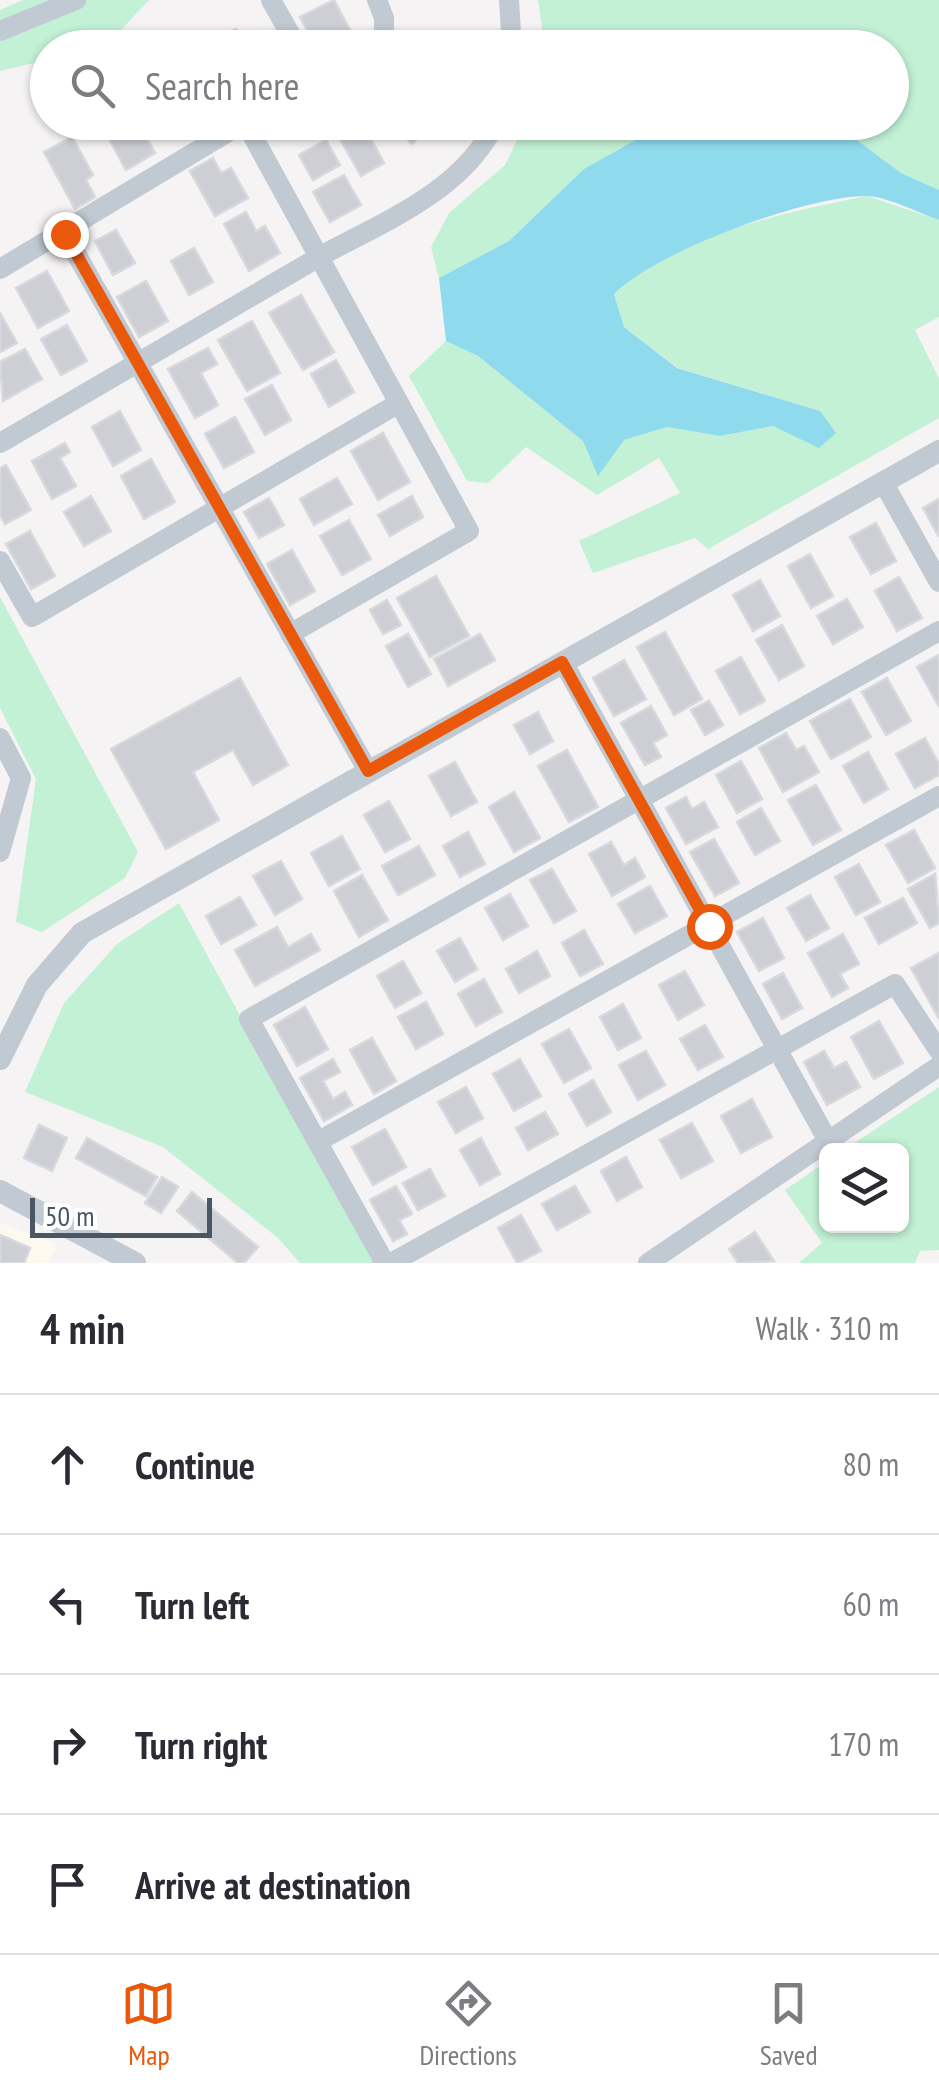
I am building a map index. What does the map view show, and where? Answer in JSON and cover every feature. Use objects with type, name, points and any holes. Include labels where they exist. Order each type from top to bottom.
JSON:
[{"type":"street","points":[[0,32],[76,0]]},
{"type":"street","points":[[271,0],[288,30]]},
{"type":"street","points":[[377,0],[384,30]]},
{"type":"street","points":[[509,0],[511,30]]},
{"type":"street","points":[[0,269],[65,234],[215,140]]},
{"type":"street","points":[[254,140],[469,530],[290,634]]},
{"type":"street","points":[[0,443],[428,198],[468,162],[483,140]]},
{"type":"street","points":[[65,234],[368,771]]},
{"type":"street","points":[[0,561],[32,617],[399,403]]},
{"type":"street","points":[[0,1059],[36,985],[82,934],[939,450]]},
{"type":"street","points":[[883,482],[939,582]]},
{"type":"street","points":[[939,631],[249,1019],[388,1263],[777,1053],[895,984],[939,1051]]},
{"type":"street","points":[[562,662],[828,1140]]},
{"type":"street","points":[[0,738],[21,778],[0,852]]},
{"type":"street","points":[[319,1141],[939,796]]},
{"type":"street","points":[[648,1263],[939,1066]]},
{"type":"street","points":[[0,1191],[135,1263]]},
{"type":"shaded area","points":[[0,1223],[58,1244],[48,1263],[0,1263]]},
{"type":"green space","points":[[23,0],[149,0],[121,30],[30,30],[30,64],[0,71],[0,10]]},
{"type":"green space","points":[[538,0],[939,0],[939,190],[901,173],[857,140],[909,140],[909,30],[542,30]]},
{"type":"green space","points":[[517,140],[751,140],[584,169],[509,241],[439,278],[431,247],[449,213],[505,165]]},
{"type":"green space","points":[[867,196],[939,220],[939,317],[915,330],[939,379],[939,418],[708,549],[695,538],[593,573],[579,541],[680,493],[659,458],[597,495],[526,447],[488,483],[467,481],[409,376],[446,341],[478,356],[583,441],[624,440],[667,427],[720,436],[773,426],[820,411],[678,368],[624,327],[614,294],[640,273],[700,241],[767,219]]},
{"type":"green space","points":[[0,597],[138,852],[125,878],[42,932],[16,922],[36,779],[0,708]]},
{"type":"green space","points":[[179,903],[374,1263],[300,1263],[278,1238],[163,1147],[25,1092],[64,1003],[117,944]]},
{"type":"green space","points":[[939,1087],[939,1250],[920,1251],[915,1263],[799,1263],[822,1243],[785,1190],[819,1167],[819,1233],[909,1233],[909,1143],[855,1143]]},
{"type":"water","points":[[636,140],[857,140],[901,173],[939,190],[939,220],[865,196],[806,206],[696,244],[635,277],[614,294],[624,327],[677,368],[820,411],[836,433],[819,448],[773,426],[720,436],[667,427],[624,440],[598,476],[583,441],[478,356],[446,341],[439,278],[509,241],[584,169]]},
{"type":"building","points":[[334,0],[350,30],[307,30],[300,17]]},
{"type":"building","points":[[74,140],[93,175],[86,180],[95,197],[75,209],[44,152]]},
{"type":"building","points":[[110,140],[148,140],[155,153],[126,170]]},
{"type":"building","points":[[326,140],[340,165],[313,180],[299,155]]},
{"type":"building","points":[[372,140],[384,163],[361,176],[341,141]]},
{"type":"building","points":[[213,158],[221,173],[231,168],[248,198],[215,216],[190,171]]},
{"type":"building","points":[[344,175],[361,205],[330,222],[313,192]]},
{"type":"building","points":[[246,212],[256,231],[265,226],[280,253],[249,271],[224,224]]},
{"type":"building","points":[[116,230],[135,263],[113,275],[95,241]]},
{"type":"building","points":[[194,248],[213,282],[189,295],[171,261]]},
{"type":"building","points":[[47,271],[69,311],[38,328],[16,288]]},
{"type":"building","points":[[146,281],[168,321],[139,337],[117,297]]},
{"type":"building","points":[[301,295],[334,352],[303,370],[269,313]]},
{"type":"building","points":[[0,313],[17,343],[0,352]]},
{"type":"building","points":[[252,321],[280,373],[247,391],[218,340]]},
{"type":"building","points":[[67,325],[87,361],[61,375],[41,339]]},
{"type":"building","points":[[208,348],[217,364],[201,373],[218,405],[195,418],[168,369]]},
{"type":"building","points":[[25,349],[42,379],[3,401],[0,362]]},
{"type":"building","points":[[336,360],[354,392],[329,407],[311,374]]},
{"type":"building","points":[[272,385],[291,420],[265,435],[245,399]]},
{"type":"building","points":[[120,411],[141,450],[113,466],[92,427]]},
{"type":"building","points":[[235,417],[254,452],[224,468],[205,434]]},
{"type":"building","points":[[383,433],[410,482],[378,500],[351,451]]},
{"type":"building","points":[[65,443],[70,452],[60,458],[76,486],[52,499],[32,461]]},
{"type":"building","points":[[151,459],[175,502],[144,519],[121,476]]},
{"type":"building","points":[[6,465],[31,510],[5,524],[0,515],[0,468]]},
{"type":"building","points":[[337,478],[352,504],[314,525],[300,499]]},
{"type":"building","points":[[91,496],[111,531],[84,546],[64,512]]},
{"type":"building","points":[[412,496],[423,517],[390,536],[378,515]]},
{"type":"building","points":[[269,498],[284,525],[259,538],[244,512]]},
{"type":"building","points":[[939,499],[939,537],[923,508]]},
{"type":"building","points":[[349,520],[371,559],[342,575],[320,536]]},
{"type":"building","points":[[876,523],[896,561],[871,574],[850,537]]},
{"type":"building","points":[[30,531],[55,576],[31,589],[6,544]]},
{"type":"building","points":[[292,550],[315,591],[290,605],[267,564]]},
{"type":"building","points":[[810,554],[833,596],[811,608],[788,566]]},
{"type":"building","points":[[436,576],[469,636],[430,657],[397,598]]},
{"type":"building","points":[[899,577],[922,618],[897,631],[875,591]]},
{"type":"building","points":[[760,580],[780,616],[753,631],[733,595]]},
{"type":"building","points":[[847,599],[863,627],[833,644],[817,616]]},
{"type":"building","points":[[387,600],[401,625],[383,634],[370,610]]},
{"type":"building","points":[[782,625],[804,666],[779,680],[756,640]]},
{"type":"building","points":[[665,632],[702,699],[674,715],[637,647]]},
{"type":"building","points":[[408,634],[431,674],[408,687],[386,646]]},
{"type":"building","points":[[480,634],[495,660],[448,686],[434,659]]},
{"type":"building","points":[[939,655],[939,707],[917,667]]},
{"type":"building","points":[[741,657],[765,701],[740,714],[716,671]]},
{"type":"building","points":[[624,660],[646,699],[614,716],[593,678]]},
{"type":"building","points":[[240,678],[288,765],[253,785],[233,750],[193,772],[219,820],[166,849],[111,749]]},
{"type":"building","points":[[887,678],[911,721],[886,735],[862,692]]},
{"type":"building","points":[[850,699],[871,737],[831,759],[810,721]]},
{"type":"building","points":[[709,701],[723,725],[705,735],[691,710]]},
{"type":"building","points":[[651,706],[667,735],[653,743],[661,757],[645,765],[621,723]]},
{"type":"building","points":[[538,712],[553,741],[530,754],[514,725]]},
{"type":"building","points":[[786,733],[796,750],[804,746],[819,772],[783,792],[759,748]]},
{"type":"building","points":[[925,738],[939,764],[939,775],[915,788],[896,754]]},
{"type":"building","points":[[567,750],[598,807],[569,822],[538,766]]},
{"type":"building","points":[[868,752],[888,789],[864,803],[843,766]]},
{"type":"building","points":[[741,761],[762,799],[737,813],[716,775]]},
{"type":"building","points":[[455,762],[477,802],[451,816],[429,776]]},
{"type":"building","points":[[816,785],[841,830],[813,845],[788,800]]},
{"type":"building","points":[[514,792],[540,838],[514,852],[489,807]]},
{"type":"building","points":[[686,797],[692,809],[704,802],[718,827],[686,844],[666,808]]},
{"type":"building","points":[[389,801],[410,839],[385,852],[364,815]]},
{"type":"building","points":[[761,808],[780,841],[755,855],[737,822]]},
{"type":"building","points":[[914,830],[935,868],[908,883],[886,845]]},
{"type":"building","points":[[468,832],[485,864],[460,877],[443,846]]},
{"type":"building","points":[[342,836],[360,869],[329,886],[311,853]]},
{"type":"building","points":[[714,839],[739,883],[715,896],[690,852]]},
{"type":"building","points":[[611,842],[624,865],[635,858],[645,877],[612,896],[589,854]]},
{"type":"building","points":[[419,846],[435,875],[398,895],[382,866]]},
{"type":"building","points":[[281,861],[302,899],[275,915],[253,876]]},
{"type":"building","points":[[859,864],[880,902],[856,915],[835,877]]},
{"type":"building","points":[[552,869],[576,911],[554,923],[530,880]]},
{"type":"building","points":[[935,874],[939,923],[930,928],[908,889]]},
{"type":"building","points":[[362,875],[388,920],[359,937],[334,891]]},
{"type":"building","points":[[650,886],[667,916],[635,933],[618,904]]},
{"type":"building","points":[[510,894],[528,926],[503,940],[485,908]]},
{"type":"building","points":[[810,895],[829,928],[806,941],[787,908]]},
{"type":"building","points":[[240,897],[256,925],[221,944],[206,916]]},
{"type":"building","points":[[903,898],[917,923],[879,944],[865,918]]},
{"type":"building","points":[[763,918],[784,958],[759,971],[737,932]]},
{"type":"building","points":[[277,927],[288,947],[311,934],[320,950],[255,986],[235,950]]},
{"type":"building","points":[[584,930],[603,964],[580,976],[562,943]]},
{"type":"building","points":[[843,934],[859,964],[840,974],[848,988],[832,997],[808,953]]},
{"type":"building","points":[[460,938],[477,969],[455,982],[437,951]]},
{"type":"building","points":[[537,951],[550,976],[519,993],[506,969]]},
{"type":"building","points":[[939,953],[939,1019],[911,968]]},
{"type":"building","points":[[403,961],[421,993],[395,1008],[377,976]]},
{"type":"building","points":[[685,971],[704,1005],[678,1020],[659,985]]},
{"type":"building","points":[[783,973],[802,1008],[782,1019],[763,984]]},
{"type":"building","points":[[484,979],[502,1012],[476,1026],[458,994]]},
{"type":"building","points":[[426,1002],[443,1034],[416,1049],[398,1017]]},
{"type":"building","points":[[623,1004],[641,1038],[618,1050],[600,1017]]},
{"type":"building","points":[[305,1007],[328,1049],[297,1066],[274,1025]]},
{"type":"building","points":[[879,1021],[903,1063],[874,1079],[851,1037]]},
{"type":"building","points":[[705,1025],[723,1057],[698,1070],[680,1039]]},
{"type":"building","points":[[569,1029],[591,1068],[564,1083],[542,1044]]},
{"type":"building","points":[[372,1038],[396,1081],[374,1094],[350,1050]]},
{"type":"building","points":[[646,1051],[665,1085],[638,1100],[619,1065]]},
{"type":"building","points":[[824,1051],[834,1068],[846,1062],[860,1087],[827,1105],[804,1062]]},
{"type":"building","points":[[333,1059],[340,1072],[323,1081],[333,1099],[345,1092],[352,1105],[324,1121],[300,1078]]},
{"type":"building","points":[[520,1059],[541,1096],[514,1111],[493,1074]]},
{"type":"building","points":[[593,1080],[611,1112],[587,1126],[569,1094]]},
{"type":"building","points":[[466,1087],[483,1118],[456,1133],[438,1102]]},
{"type":"building","points":[[752,1099],[772,1137],[741,1153],[721,1116]]},
{"type":"building","points":[[545,1112],[558,1134],[528,1150],[516,1128]]},
{"type":"building","points":[[692,1123],[713,1161],[681,1178],[660,1140]]},
{"type":"building","points":[[39,1125],[67,1138],[52,1171],[24,1158]]},
{"type":"building","points":[[385,1129],[406,1167],[373,1185],[352,1147]]},
{"type":"building","points":[[87,1138],[157,1177],[146,1196],[76,1158]]},
{"type":"building","points":[[481,1138],[500,1174],[480,1185],[460,1150]]},
{"type":"building","points":[[626,1157],[642,1187],[617,1201],[601,1171]]},
{"type":"building","points":[[430,1169],[445,1196],[418,1210],[403,1183]]},
{"type":"building","points":[[162,1177],[178,1187],[161,1213],[145,1203]]},
{"type":"building","points":[[396,1186],[412,1214],[399,1220],[407,1234],[393,1241],[370,1200]]},
{"type":"building","points":[[575,1186],[590,1212],[557,1230],[542,1204]]},
{"type":"building","points":[[192,1192],[258,1247],[244,1263],[238,1263],[177,1211]]},
{"type":"building","points":[[521,1215],[541,1251],[517,1263],[498,1228]]},
{"type":"building","points":[[755,1232],[774,1261],[738,1263],[729,1249]]},
{"type":"building","points":[[0,1235],[30,1248],[24,1263],[0,1263]]},
{"type":"route","points":[[65,234],[368,771],[562,662],[709,926]]}]
